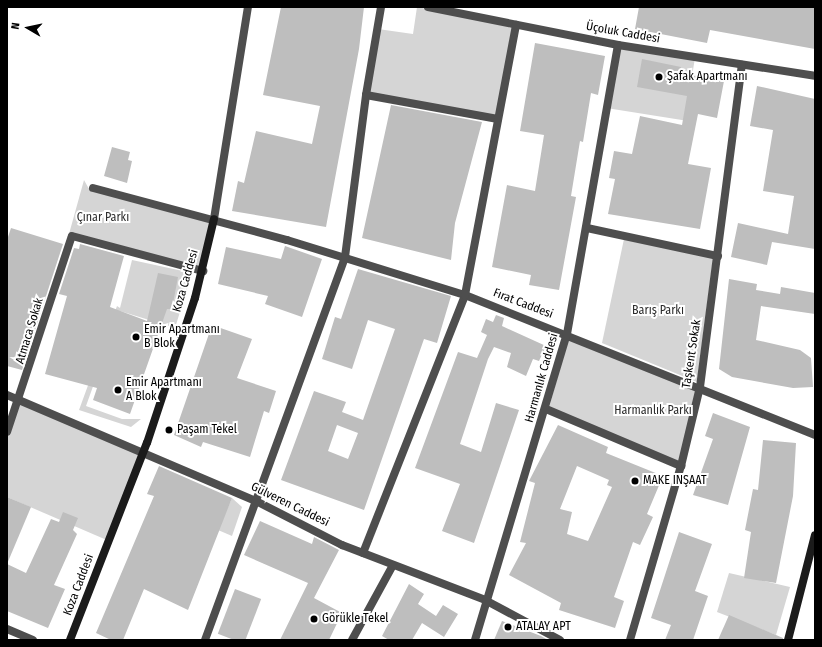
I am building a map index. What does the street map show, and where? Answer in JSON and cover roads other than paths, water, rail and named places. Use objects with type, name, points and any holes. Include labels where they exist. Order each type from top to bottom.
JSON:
[{"type":"street","name":"Koza Caddesi","points":[[70,640],[143,453],[203,270],[214,219],[248,7]]},
{"type":"street","points":[[205,640],[345,258],[366,95],[381,7]]},
{"type":"street","name":"Üçoluk Caddesi","points":[[428,7],[618,45],[815,76]]},
{"type":"street","points":[[362,553],[465,295],[516,25]]},
{"type":"street","name":"Harmanlık Caddesi","points":[[475,640],[485,600],[546,409],[567,334],[587,228],[618,45]]},
{"type":"street","name":"Taşkent Sokak","points":[[630,640],[681,466],[700,387],[742,64]]},
{"type":"street","points":[[366,95],[498,119]]},
{"type":"street","name":"Fırat Caddesi","points":[[93,188],[214,219],[465,295],[700,387],[815,435]]},
{"type":"street","points":[[587,228],[718,256]]},
{"type":"street","name":"Atmaca Sokak","points":[[7,432],[20,400],[72,236],[203,270]]},
{"type":"street","name":"Gülveren Caddesi","points":[[7,395],[256,501],[362,553],[485,600],[560,640]]},
{"type":"street","points":[[546,409],[681,466]]},
{"type":"street","points":[[788,640],[813,554],[815,535]]},
{"type":"street","points":[[352,640],[393,565]]},
{"type":"street","points":[[7,629],[33,640]]},
{"type":"place","name":"Şafak Apartmanı","points":[[659,77]]},
{"type":"place","name":"Emir Apartmanı B Blok","points":[[136,337]]},
{"type":"place","name":"Emir Apartmanı A Blok","points":[[118,390]]},
{"type":"place","name":"Paşam Tekel","points":[[169,430]]},
{"type":"place","name":"MAKE INŞAAT","points":[[635,481]]},
{"type":"place","name":"Görükle Tekel","points":[[314,619]]},
{"type":"place","name":"ATALAY APT","points":[[508,627]]},
{"type":"park label","name":"Çınar Parkı","points":[[103,218]]},
{"type":"park label","name":"Barış Parkı","points":[[658,311]]},
{"type":"park label","name":"Harmanlık Parkı","points":[[653,411]]}]
